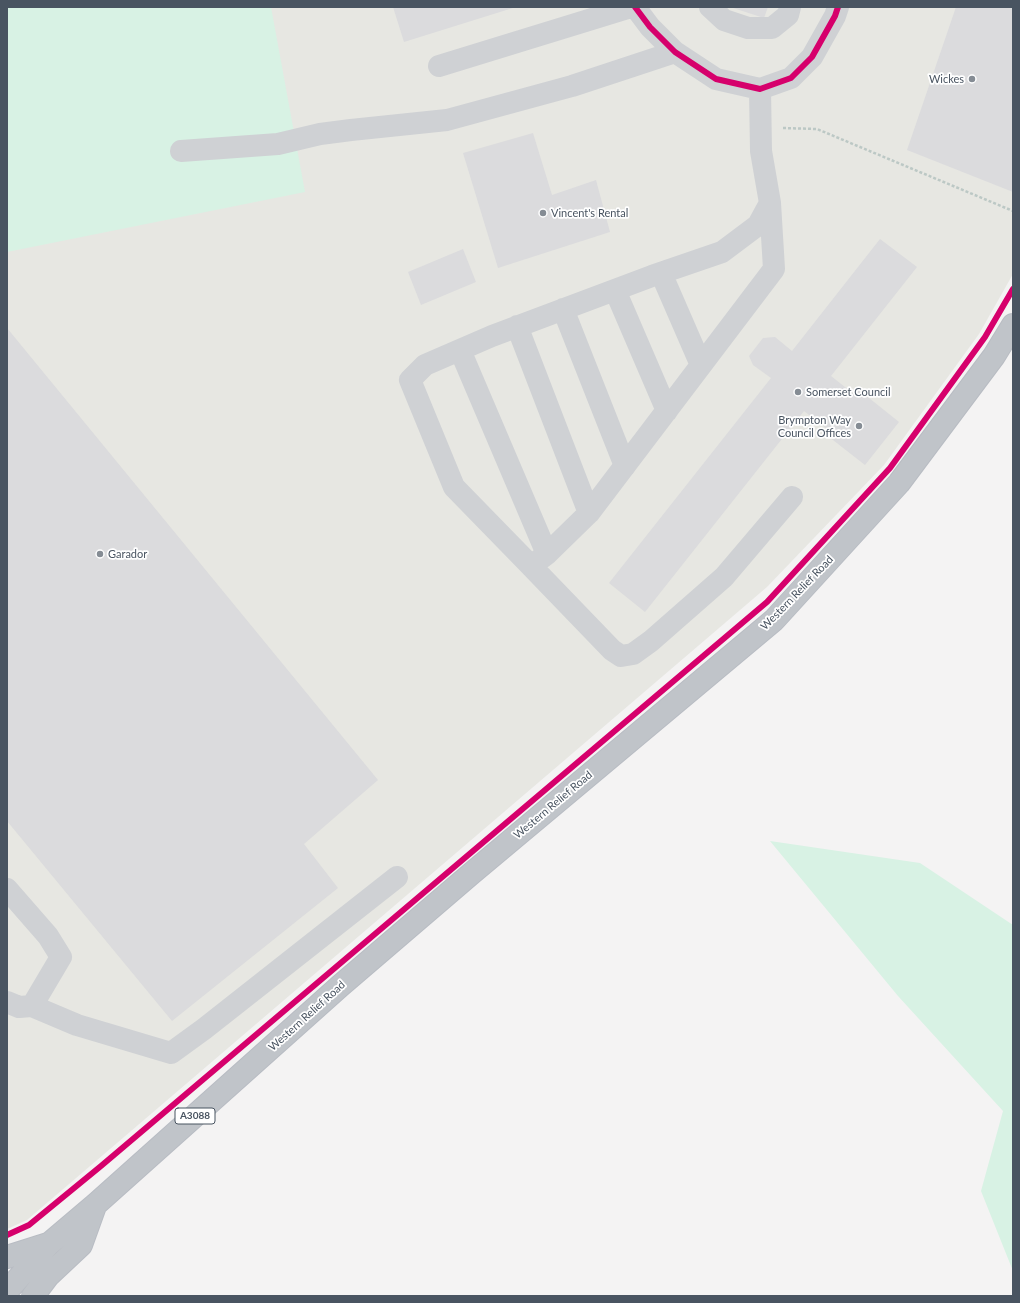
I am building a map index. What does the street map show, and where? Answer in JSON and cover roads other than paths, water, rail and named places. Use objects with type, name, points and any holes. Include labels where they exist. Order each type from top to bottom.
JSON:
[{"type":"highway","name":"Western Relief Road","points":[[7,1291],[48,1244],[95,1205],[340,986],[472,873],[774,620],[899,483],[994,356],[1013,325]]},
{"type":"highway","points":[[33,1296],[48,1276],[81,1245],[95,1205]]},
{"type":"highway","name":"Western Relief Road","points":[[7,1257],[48,1244]]},
{"type":"street","points":[[439,66],[631,7]]},
{"type":"street","points":[[635,7],[650,27],[675,52],[716,78],[760,89],[791,78],[812,57],[835,16],[838,7]]},
{"type":"street","points":[[710,7],[724,20],[748,28],[772,28],[788,15],[790,7]]},
{"type":"street","points":[[181,151],[278,144],[320,134],[447,120],[572,86],[675,52]]},
{"type":"street","points":[[539,560],[589,513],[774,269],[770,203],[761,151],[760,89]]},
{"type":"street","points":[[770,203],[758,225],[722,252],[517,326],[425,365],[410,380],[454,487],[539,560],[612,650],[621,656],[633,654],[650,641],[724,577],[792,497]]},
{"type":"street","points":[[661,273],[701,365]]},
{"type":"street","points":[[616,290],[667,411]]},
{"type":"street","points":[[563,309],[625,466]]},
{"type":"street","points":[[517,326],[589,513]]},
{"type":"street","points":[[460,350],[539,560]]},
{"type":"street","points":[[7,1002],[19,1007],[32,1006],[77,1025],[171,1052],[204,1029],[397,877]]},
{"type":"street","points":[[7,889],[48,936],[61,957],[32,1006]]},
{"type":"place","name":"Wickes","points":[[972,79]]},
{"type":"place","name":"Vincent's Rental","points":[[543,213]]},
{"type":"place","name":"Somerset Council","points":[[798,392]]},
{"type":"place","name":"Brympton Way Council Offices","points":[[859,426]]},
{"type":"place","name":"Garador","points":[[100,554]]}]
